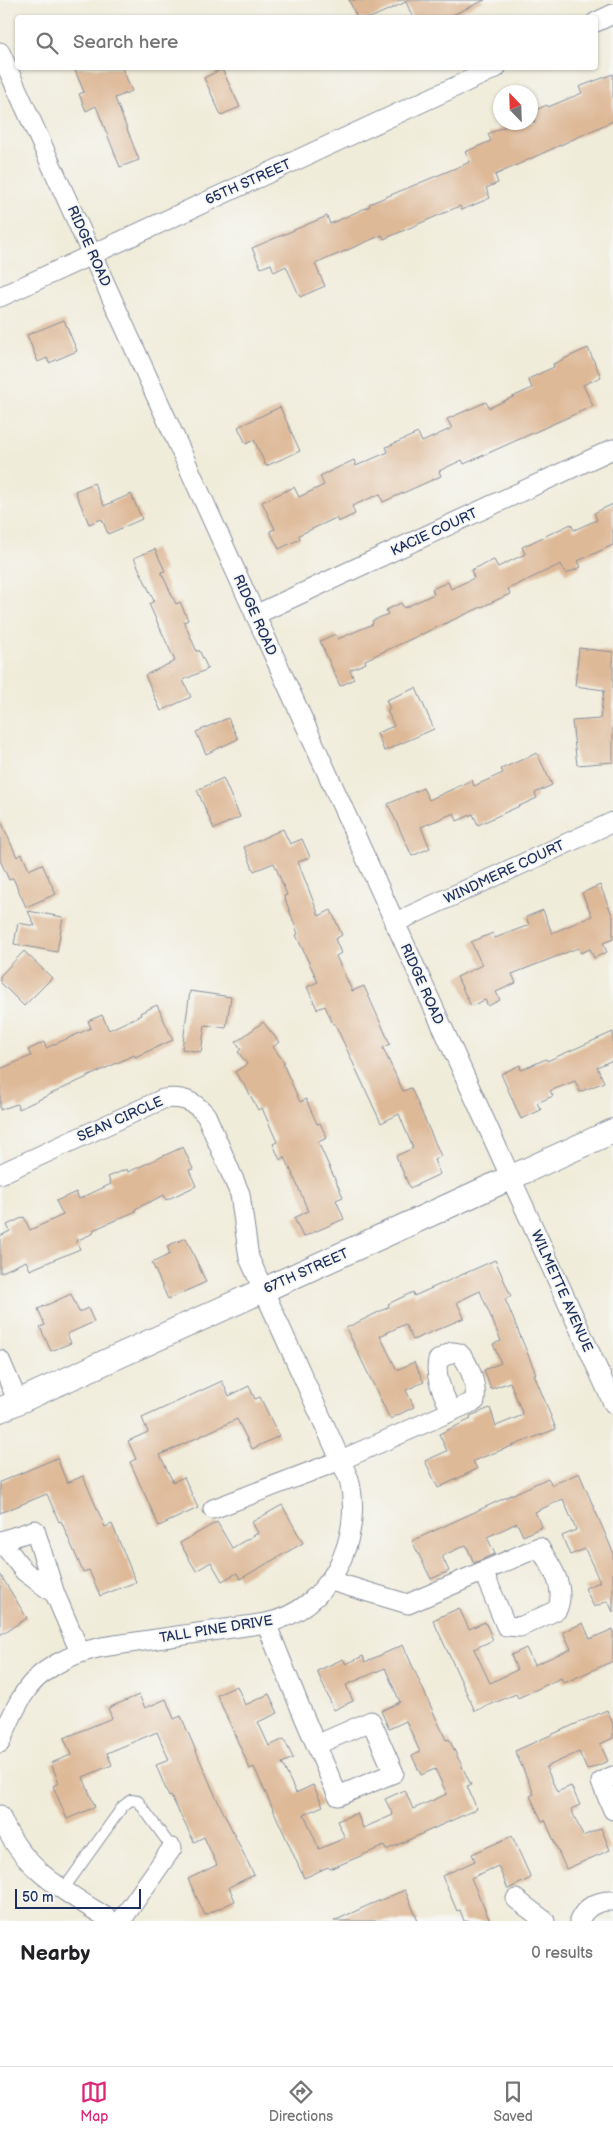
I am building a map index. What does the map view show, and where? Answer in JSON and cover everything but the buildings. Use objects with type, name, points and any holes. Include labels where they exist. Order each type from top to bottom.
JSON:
[{"type":"street","points":[[598,21],[613,14]]},
{"type":"street","name":"RIDGE ROAD","points":[[0,52],[510,1178]]},
{"type":"street","name":"65TH STREET","points":[[0,297],[492,70]]},
{"type":"street","name":"KACIE COURT","points":[[255,615],[613,449]]},
{"type":"street","name":"WINDMERE COURT","points":[[394,922],[613,822]]},
{"type":"street","name":"SEAN CIRCLE","points":[[0,1174],[163,1099],[182,1098],[191,1101],[199,1106],[206,1115],[234,1178],[240,1194],[249,1258],[263,1290]]},
{"type":"street","name":"67TH STREET","points":[[9,1406],[510,1178],[612,1135]]},
{"type":"street","name":"WILMETTE AVENUE","points":[[510,1178],[613,1403]]},
{"type":"street","name":"TALL PINE DRIVE","points":[[0,1742],[22,1695],[36,1680],[54,1666],[80,1652],[102,1647],[266,1623],[283,1618],[300,1609],[331,1581],[342,1559],[354,1515],[354,1496],[341,1460],[263,1290]]},
{"type":"street","points":[[0,1360],[9,1406]]},
{"type":"street","points":[[213,1509],[341,1460],[451,1411]]},
{"type":"street","points":[[331,1581],[408,1604],[483,1571],[539,1547],[558,1579],[561,1601],[557,1610],[520,1627],[506,1626],[483,1571]]},
{"type":"street","points":[[54,1594],[80,1652]]},
{"type":"street","points":[[266,1623],[316,1745]]},
{"type":"street","points":[[613,1776],[600,1782],[613,1810]]},
{"type":"street","points":[[2,1827],[17,1850],[32,1867],[63,1890],[112,1921]]},
{"type":"street","points":[[121,1921],[172,1848]]},
{"type":"street","points":[[516,1899],[545,1921]]},
{"type":"street","points":[[579,1921],[582,1913],[591,1906],[600,1901],[613,1901]]},
{"type":"lane","points":[[63,1890],[123,1806],[131,1800],[138,1801],[172,1848]]}]
